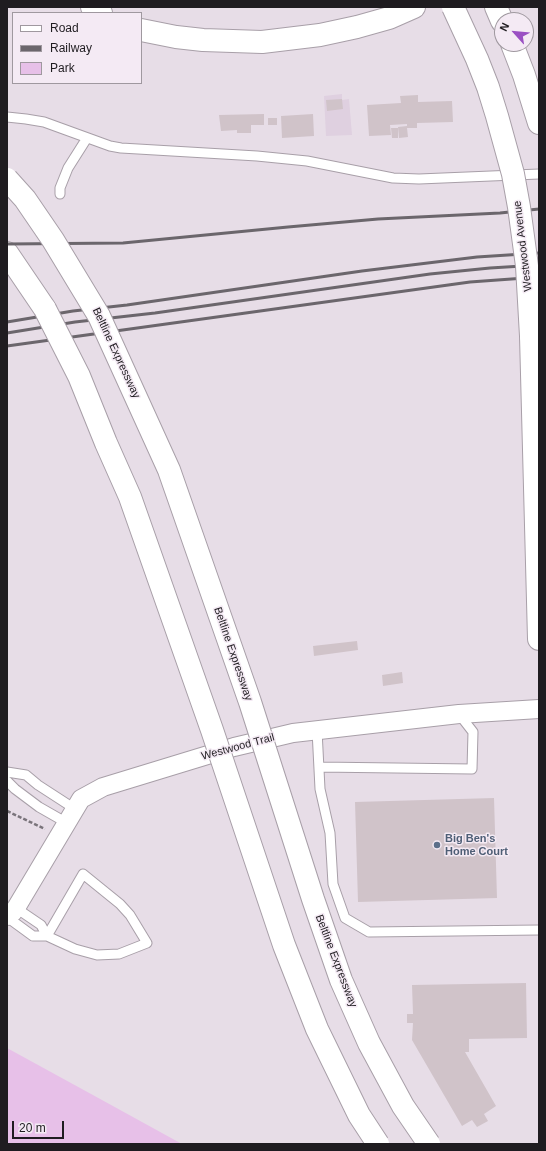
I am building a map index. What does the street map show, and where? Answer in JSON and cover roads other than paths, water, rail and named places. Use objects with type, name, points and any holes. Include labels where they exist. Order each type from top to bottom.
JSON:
[{"type":"main road","points":[[142,30],[176,37],[203,40],[262,42],[320,35],[357,27],[389,18],[414,7]]},
{"type":"main road","name":"Westwood Avenue","points":[[453,7],[488,87],[504,141],[519,207],[527,266],[531,336],[539,639]]},
{"type":"main road","points":[[515,52],[524,75],[539,124]]},
{"type":"main road","name":"Beltline Expressway","points":[[7,179],[25,199],[49,234],[99,316],[166,464],[250,702],[313,899],[341,980],[379,1062],[403,1106],[429,1144]]},
{"type":"main road","points":[[7,253],[45,309],[75,369],[130,497],[212,730],[284,945],[317,1029],[359,1115],[378,1144]]},
{"type":"street","name":"Westwood Trail","points":[[10,914],[81,799],[103,787],[234,747],[293,733],[459,714],[539,709]]},
{"type":"lane","points":[[7,117],[26,118],[44,122],[110,146],[122,148],[257,156],[307,161],[393,178],[419,179],[539,174]]},
{"type":"lane","points":[[60,194],[60,188],[68,168],[87,138]]},
{"type":"lane","points":[[319,767],[472,769],[473,732],[459,714]]},
{"type":"lane","points":[[317,730],[320,789],[330,833],[333,884],[345,918],[369,932],[539,930]]},
{"type":"lane","points":[[7,772],[26,775],[38,785],[67,823]]},
{"type":"lane","points":[[7,781],[39,807],[67,823]]},
{"type":"lane","points":[[10,914],[33,936],[47,936],[75,949],[97,954],[119,954],[147,943],[130,915],[120,904],[83,874],[47,936]]},
{"type":"lane","points":[[10,914],[41,925],[47,936]]},
{"type":"railway","points":[[7,244],[123,243],[378,219],[500,213],[539,209]]},
{"type":"railway","points":[[7,322],[73,311],[127,305],[362,271],[477,257],[539,253]]},
{"type":"railway","points":[[7,333],[75,322],[155,313],[430,274],[539,265]]},
{"type":"railway","points":[[7,346],[470,282],[539,277]]},
{"type":"place","name":"Big Ben's Home Court","points":[[437,845]]}]
